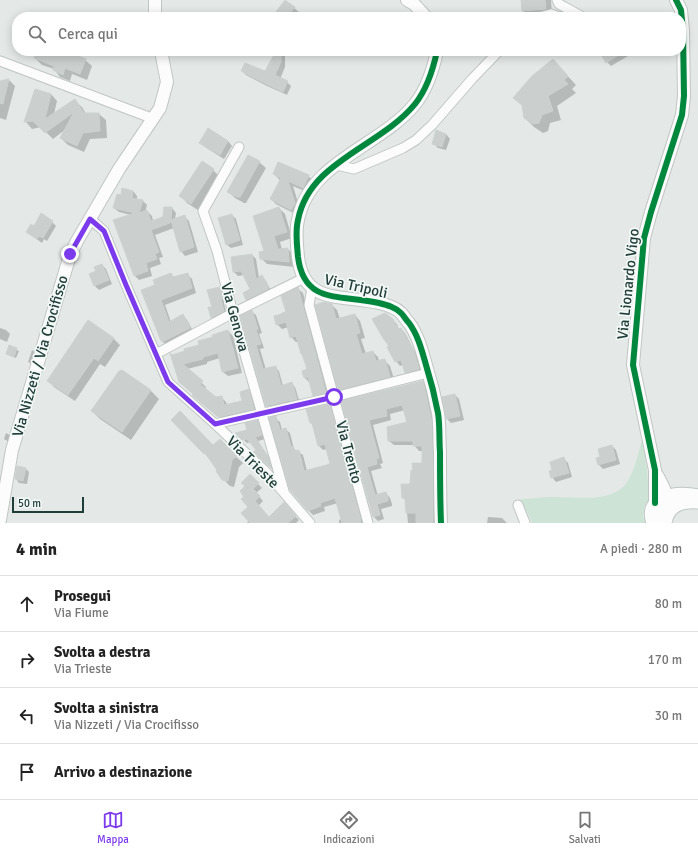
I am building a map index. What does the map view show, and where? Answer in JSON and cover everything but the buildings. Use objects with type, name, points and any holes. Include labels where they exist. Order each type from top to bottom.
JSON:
[{"type":"main road","points":[[653,523],[651,514],[652,509],[661,500],[683,494],[698,496]]},
{"type":"main road","points":[[665,523],[669,510],[674,506],[680,503],[698,502]]},
{"type":"street","points":[[155,0],[155,12]]},
{"type":"street","points":[[407,0],[414,4],[421,12]]},
{"type":"street","points":[[558,0],[559,4],[574,12]]},
{"type":"street","name":"Via Lionardo Vigo","points":[[676,0],[681,12]]},
{"type":"street","name":"Via Nizzeti / Via Crocifisso","points":[[0,520],[12,450],[70,254],[119,169],[160,108],[167,82],[162,56]]},
{"type":"street","name":"Via Tripoli","points":[[436,56],[434,68],[427,85],[415,104],[394,124],[337,165],[312,187],[305,198],[297,221],[296,240],[299,262],[308,283],[321,294],[367,300],[389,306],[402,313],[410,324],[420,345],[438,414],[440,523]]},
{"type":"street","points":[[337,165],[354,169],[403,148],[416,140],[432,125],[494,56]]},
{"type":"street","name":"Via Lionardo Vigo","points":[[661,500],[666,493],[655,470],[633,365],[644,238],[682,115],[684,96],[683,56]]},
{"type":"street","points":[[0,61],[154,119]]},
{"type":"street","name":"Via Genova","points":[[239,147],[203,210],[217,251],[233,313],[285,494]]},
{"type":"street","name":"Via Trieste","points":[[90,219],[104,231],[168,382],[266,472],[310,523]]},
{"type":"street","points":[[156,354],[233,313],[308,283]]},
{"type":"street","name":"Via Trento","points":[[308,283],[309,305],[368,523]]},
{"type":"street","points":[[215,424],[334,397],[428,373]]},
{"type":"street","points":[[660,523],[659,518],[666,500],[661,500]]},
{"type":"street","points":[[518,505],[525,523]]},
{"type":"green space","points":[[642,440],[647,469],[649,499],[644,507],[643,517],[646,523],[532,523],[521,499],[548,497],[588,498],[606,496],[622,488],[632,473]]},
{"type":"cycle path","points":[[676,0],[681,12]]},
{"type":"cycle path","points":[[436,56],[429,79],[415,104],[384,132],[348,156],[316,183],[305,200],[298,220],[296,234],[298,257],[302,273],[308,284],[317,291],[327,295],[365,300],[388,305],[402,314],[415,333],[430,377],[438,413],[441,523]]},
{"type":"cycle path","points":[[655,503],[655,470],[633,365],[644,238],[682,115],[684,96],[683,56]]},
{"type":"route","points":[[70,254],[90,219],[104,231],[168,382],[215,424],[334,397]]}]
